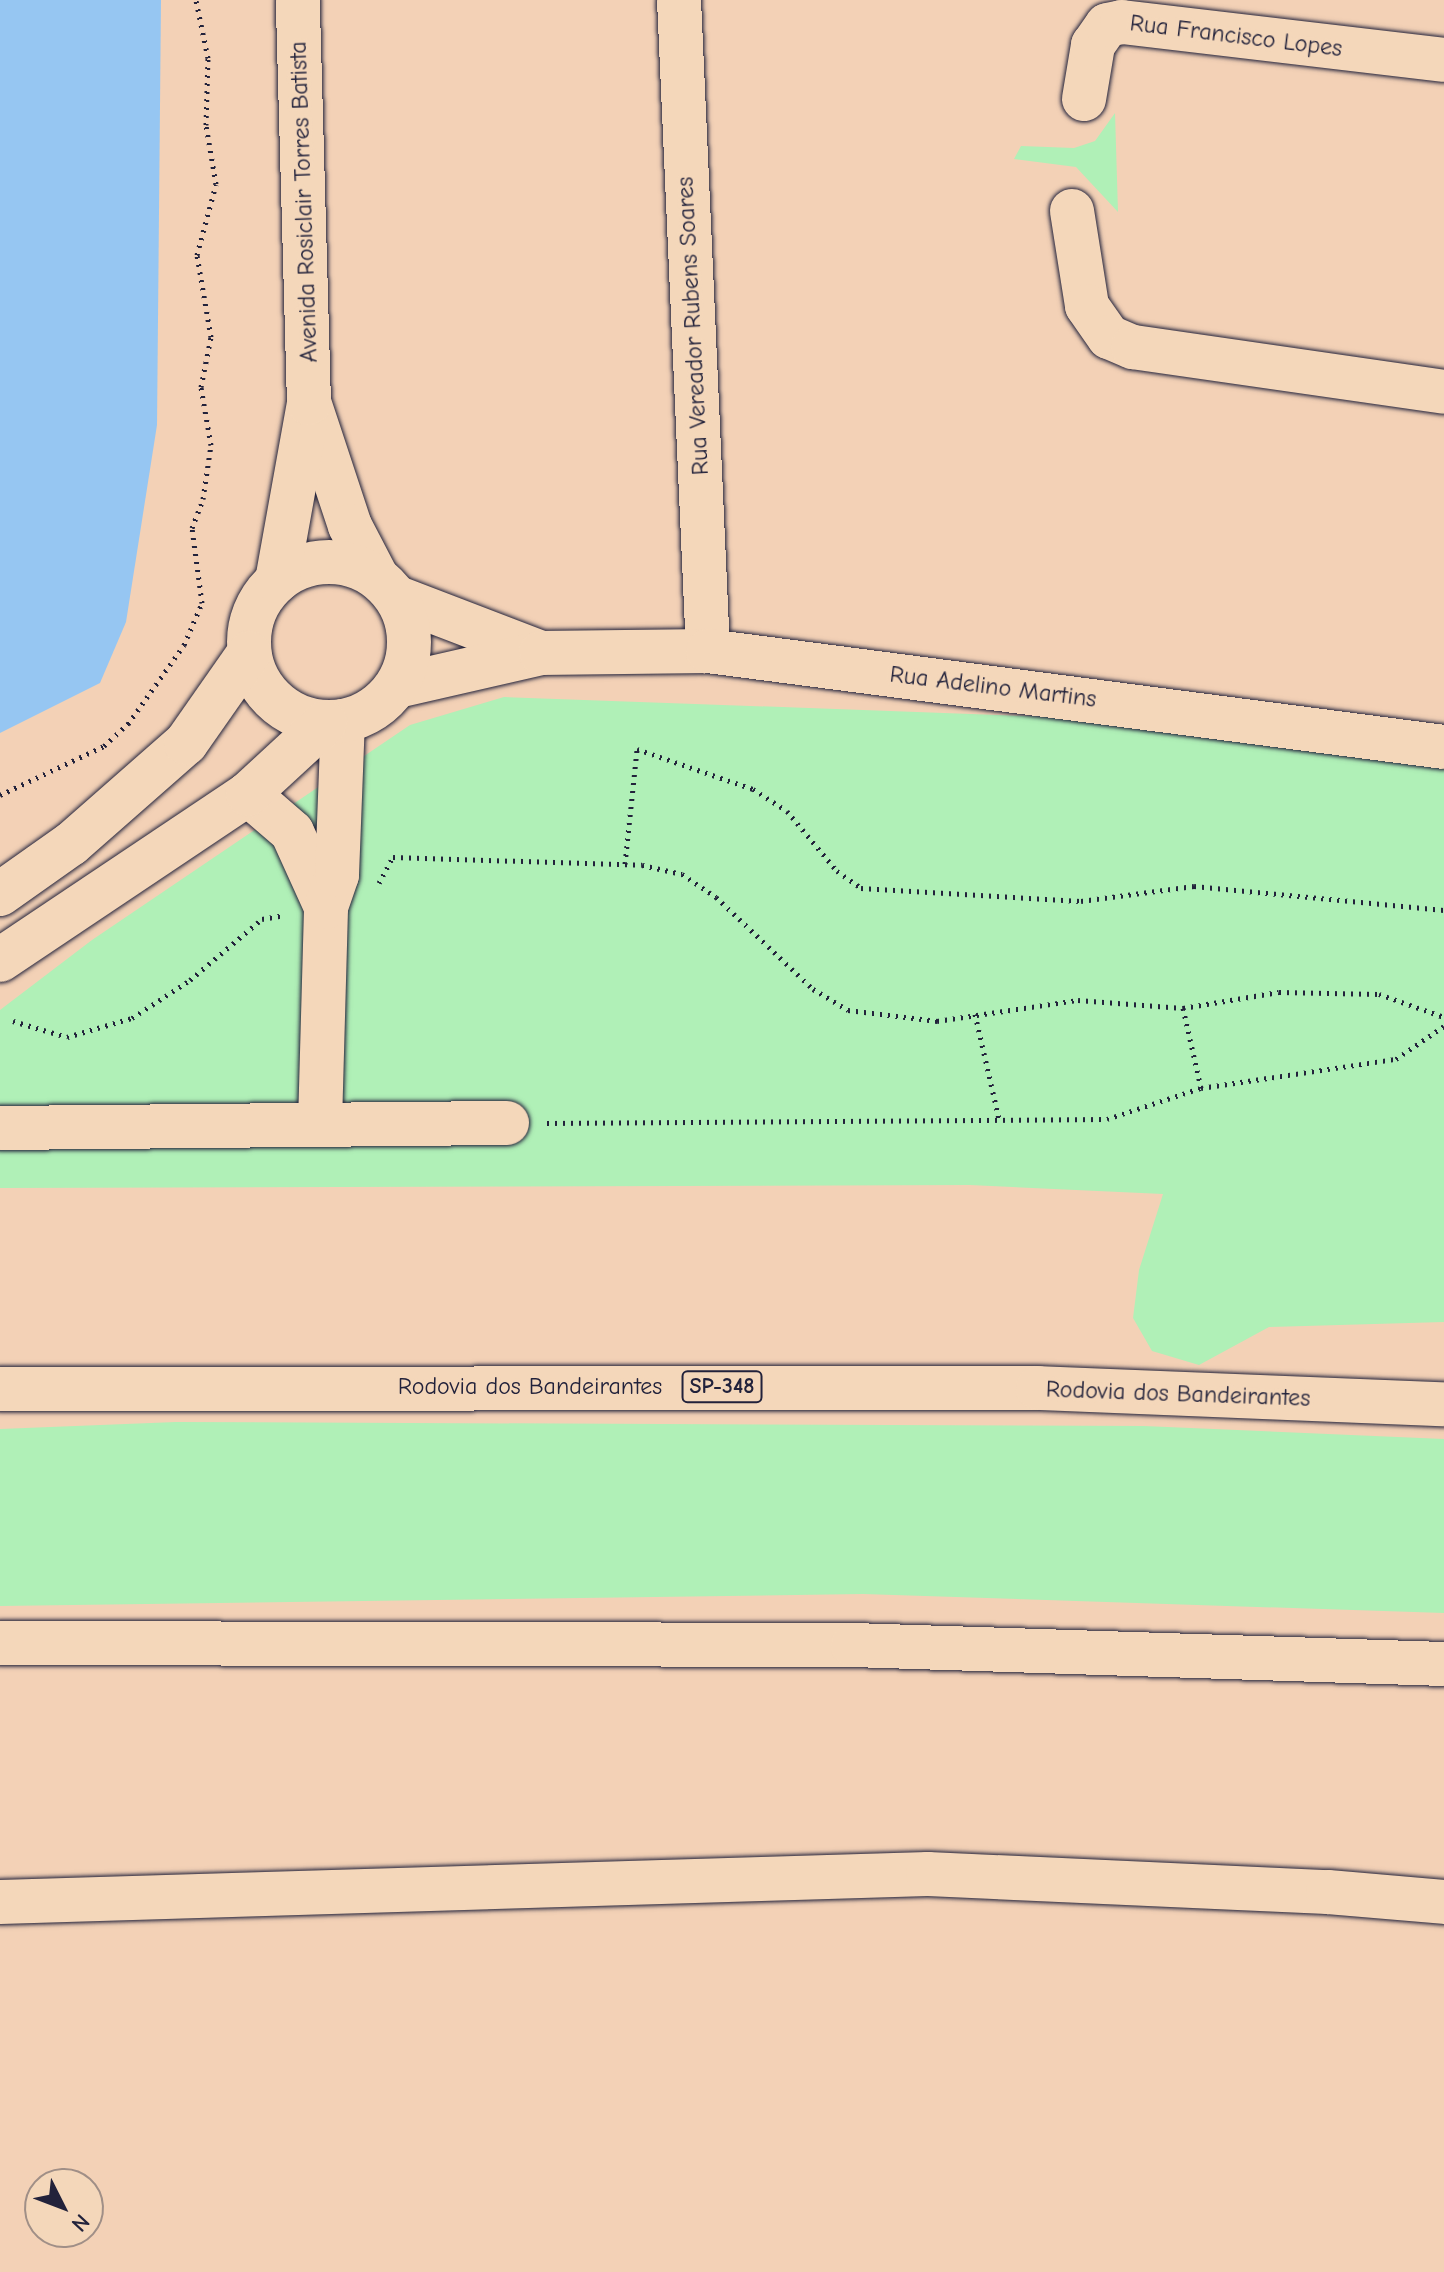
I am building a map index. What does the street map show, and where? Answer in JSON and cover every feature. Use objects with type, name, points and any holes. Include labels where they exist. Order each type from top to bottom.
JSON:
[{"type":"main road","name":"Avenida Rosiclair Torres Batista","points":[[277,581],[309,403],[298,0]]},
{"type":"main road","name":"Rua Vereador Rubens Soares","points":[[679,0],[708,651]]},
{"type":"main road","name":"Rua Francisco Lopes","points":[[1084,99],[1093,45],[1107,25],[1122,22],[1444,60]]},
{"type":"main road","points":[[1072,211],[1087,306],[1109,337],[1133,347],[1444,392]]},
{"type":"main road","name":"Avenida Rosiclair Torres Batista","points":[[309,403],[350,526],[387,587]]},
{"type":"main road","points":[[326,561],[352,564],[387,587],[410,642],[397,686],[364,715],[334,722],[298,717],[274,702],[258,680],[249,653],[250,626],[259,601],[277,581],[299,567],[326,561]]},
{"type":"main road","name":"Rua Adelino Martins","points":[[387,587],[541,653]]},
{"type":"main road","name":"Rua Adelino Martins","points":[[397,686],[541,653],[708,651],[1444,747]]},
{"type":"main road","points":[[0,894],[71,844],[186,743],[249,653]]},
{"type":"main road","points":[[0,960],[248,794],[334,722]]},
{"type":"main road","points":[[320,1124],[326,907],[337,875],[334,722]]},
{"type":"main road","points":[[248,794],[292,832],[326,907]]},
{"type":"main road","points":[[0,1128],[507,1123]]},
{"type":"main road","name":"Rodovia dos Bandeirantes","points":[[0,1389],[1023,1388],[1444,1404]]},
{"type":"main road","points":[[0,1643],[853,1645],[1444,1664]]},
{"type":"main road","points":[[0,1902],[928,1874],[1328,1892],[1444,1902]]},
{"type":"path","points":[[0,795],[104,746],[128,724],[184,645],[202,603],[192,528],[203,499],[211,445],[201,387],[211,337],[197,255],[216,184],[206,125],[208,58],[196,0]]},
{"type":"path","points":[[625,864],[637,749],[753,789],[787,811],[837,871],[861,888],[1081,901],[1194,886],[1444,910]]},
{"type":"path","points":[[378,885],[393,857],[625,864],[682,874],[716,897],[813,989],[848,1010],[937,1021],[1078,1000],[1183,1008],[1279,992],[1379,994],[1444,1017]]},
{"type":"path","points":[[13,1021],[67,1037],[132,1018],[190,980],[262,919],[326,907]]},
{"type":"path","points":[[1183,1008],[1201,1088]]},
{"type":"path","points":[[975,1014],[999,1119]]},
{"type":"path","points":[[507,1123],[1107,1119],[1201,1088],[1396,1059],[1444,1026]]},
{"type":"green space","points":[[1115,113],[1118,212],[1076,167],[1014,159],[1021,146],[1074,148],[1095,141]]},
{"type":"green space","points":[[504,697],[1082,718],[1444,761],[1444,1322],[1269,1327],[1199,1365],[1152,1351],[1133,1318],[1139,1270],[1163,1194],[970,1185],[0,1188],[0,1010],[92,940],[410,725]]},
{"type":"green space","points":[[176,1422],[1144,1426],[1444,1439],[1444,1613],[863,1594],[0,1606],[0,1429]]},
{"type":"water","points":[[0,0],[161,0],[157,425],[126,622],[100,683],[0,733]]}]
